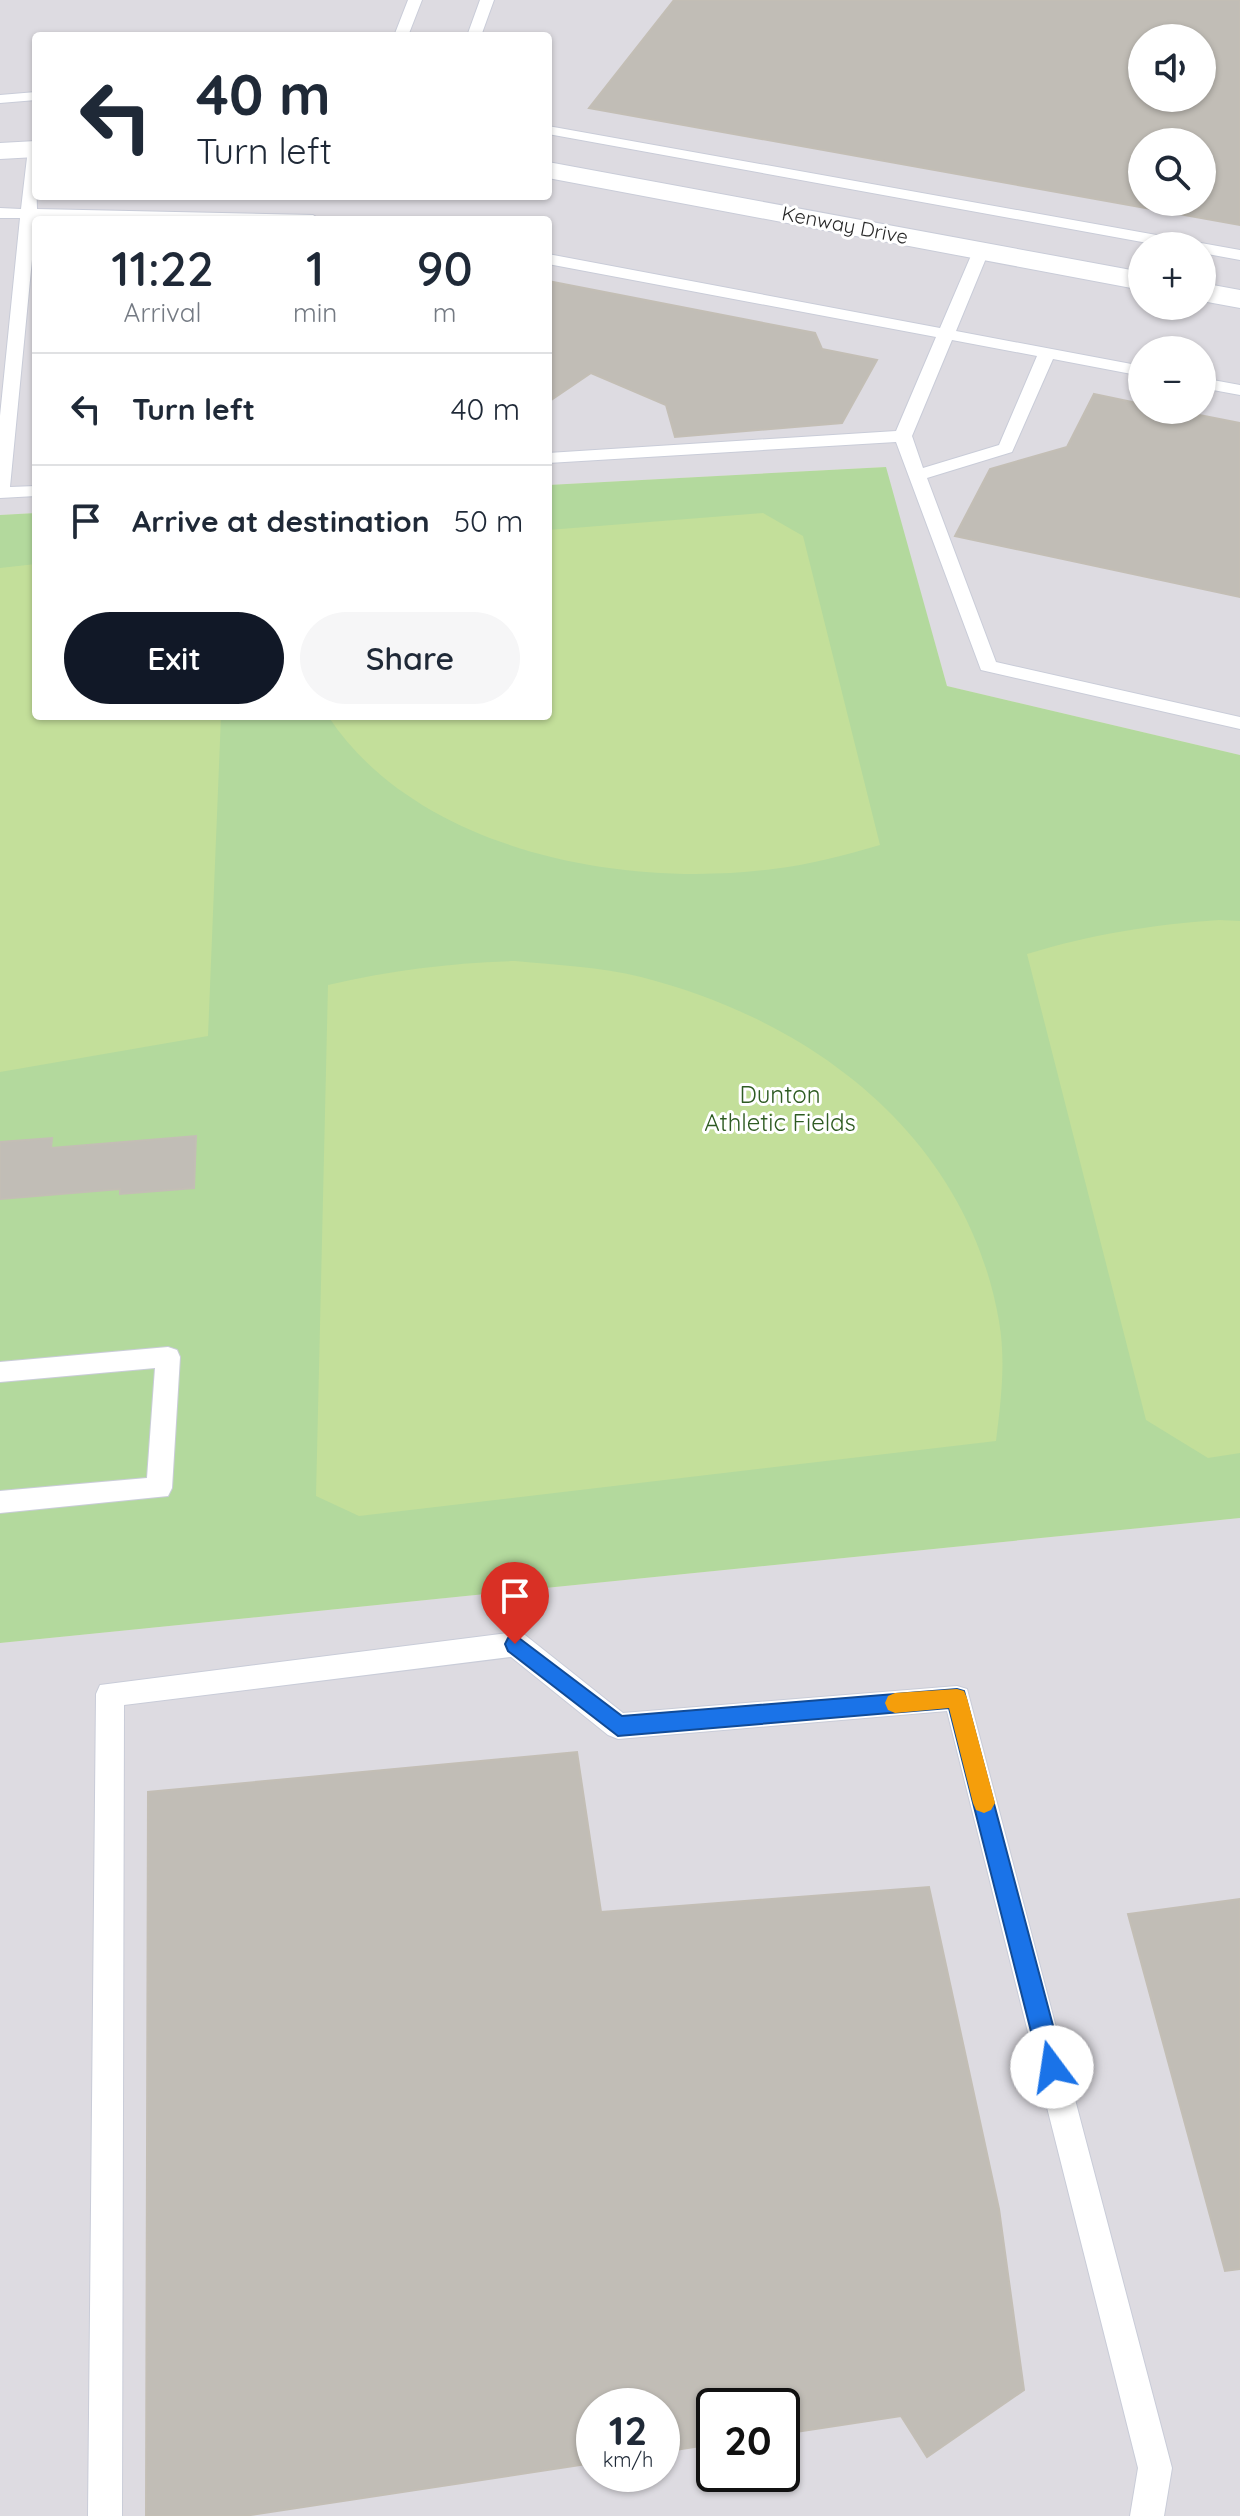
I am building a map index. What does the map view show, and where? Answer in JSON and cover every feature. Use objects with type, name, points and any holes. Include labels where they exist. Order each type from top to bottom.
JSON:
[{"type":"street","points":[[0,151],[32,149]]},
{"type":"street","name":"Kenway Drive","points":[[552,171],[1128,278]]},
{"type":"street","points":[[1216,295],[1240,299]]},
{"type":"lane","points":[[403,32],[415,0]]},
{"type":"lane","points":[[475,32],[487,0]]},
{"type":"lane","points":[[0,99],[32,96]]},
{"type":"lane","points":[[552,131],[1128,235]]},
{"type":"lane","points":[[32,176],[1,493],[32,491]]},
{"type":"lane","points":[[0,213],[170,216]]},
{"type":"lane","points":[[981,251],[903,436],[988,666],[1240,723]]},
{"type":"lane","points":[[1216,251],[1240,255]]},
{"type":"lane","points":[[552,260],[1128,368]]},
{"type":"lane","points":[[918,475],[1006,448],[1047,353]]},
{"type":"lane","points":[[1216,386],[1240,390]]},
{"type":"lane","points":[[552,458],[903,436]]},
{"type":"lane","points":[[0,1372],[168,1357],[159,1488],[0,1502]]},
{"type":"lane","points":[[105,2516],[110,1694],[515,1644],[618,1726],[957,1698],[1155,2468],[1147,2516]]},
{"type":"shaded area","points":[[0,0],[1240,0],[1240,755],[947,686],[885,467],[552,485],[552,216],[32,216],[32,513],[0,515]]},
{"type":"shaded area","points":[[1240,1518],[1240,2516],[0,2516],[0,1643]]},
{"type":"green space","name":"Dunton Athletic Fields","points":[[886,467],[947,686],[1240,755],[1240,1518],[0,1643],[0,515],[32,513],[32,720],[552,720],[552,485]]},
{"type":"green space","points":[[763,513],[803,536],[880,845],[800,865],[714,874],[653,873],[590,865],[528,851],[468,829],[414,800],[367,762],[331,720],[552,720],[552,530]]},
{"type":"green space","points":[[32,564],[32,720],[221,720],[208,1036],[0,1072],[0,568]]},
{"type":"green space","points":[[1219,920],[1240,921],[1240,1453],[1208,1458],[1146,1420],[1027,954],[1122,931]]},
{"type":"green space","points":[[515,961],[626,974],[705,997],[765,1023],[822,1057],[873,1096],[917,1143],[954,1196],[982,1255],[1001,1336],[1002,1381],[996,1441],[359,1516],[316,1496],[328,985],[421,968]]},
{"type":"building","points":[[674,0],[1240,0],[1240,225],[1190,216],[1216,216],[1216,128],[1128,128],[1128,205],[589,108]]},
{"type":"building","points":[[552,282],[815,333],[822,349],[877,360],[842,423],[675,437],[666,405],[591,373],[552,399]]},
{"type":"building","points":[[1094,394],[1128,401],[1128,424],[1216,424],[1216,418],[1240,423],[1240,597],[955,536],[990,469],[1067,447]]},
{"type":"building","points":[[196,1136],[194,1188],[120,1194],[120,1189],[0,1199],[0,1142],[52,1138],[51,1148]]},
{"type":"building","points":[[577,1752],[601,1912],[929,1887],[999,2209],[1024,2390],[927,2457],[901,2416],[800,2431],[800,2388],[696,2388],[696,2447],[680,2449],[680,2388],[576,2388],[576,2466],[244,2516],[146,2516],[148,1792]]},
{"type":"building","points":[[1240,1899],[1240,2269],[1225,2271],[1128,1914]]},
{"type":"slow traffic","points":[[895,1703],[957,1698],[984,1803]]},
{"type":"route","points":[[515,1644],[618,1726],[957,1698],[1052,2067]]}]
